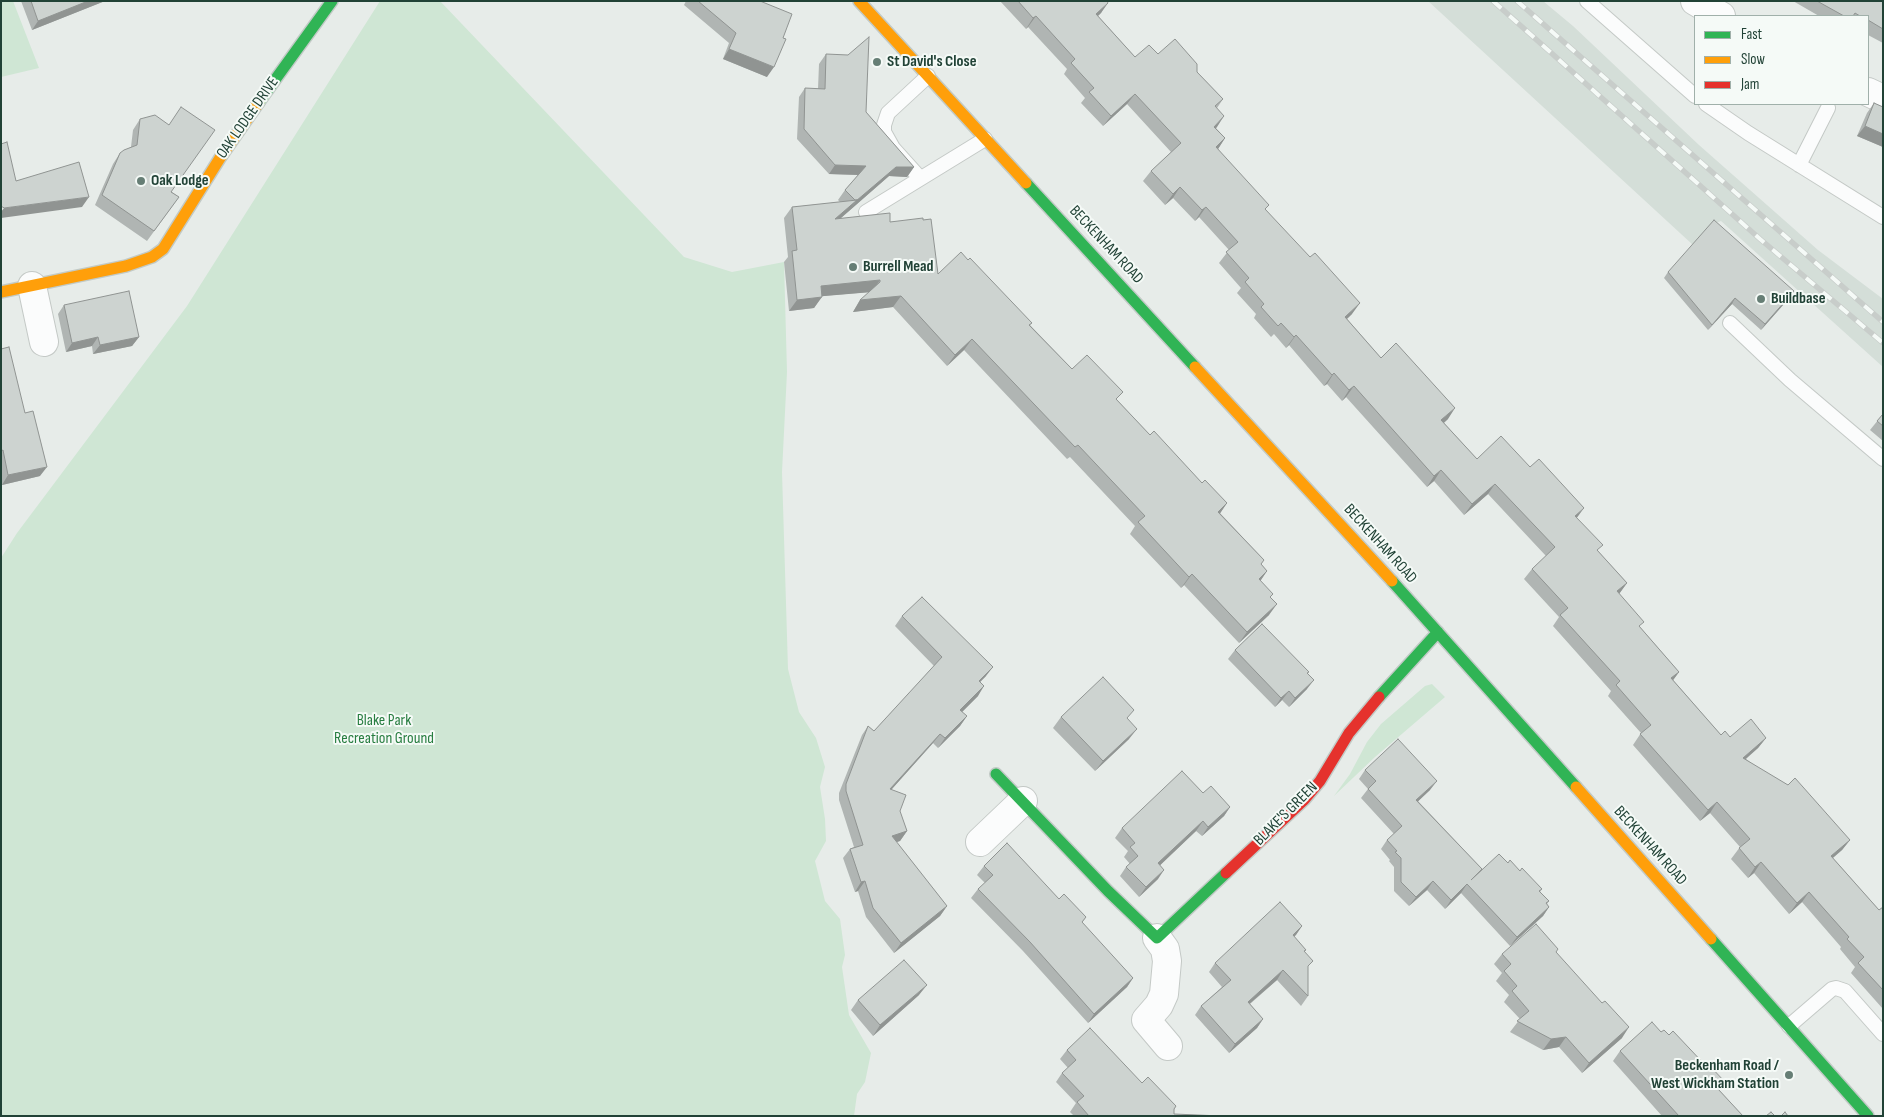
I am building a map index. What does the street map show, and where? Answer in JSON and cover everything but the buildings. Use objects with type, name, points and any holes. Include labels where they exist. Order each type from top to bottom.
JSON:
[{"type":"main road","name":"OAK LODGE DRIVE","points":[[1,292],[126,266],[152,256],[163,249],[220,158],[308,32],[332,1]]},
{"type":"main road","name":"BECKENHAM ROAD","points":[[859,1],[1438,632],[1868,1116]]},
{"type":"main road","name":"BLAKE'S GREEN","points":[[1157,938],[1304,800],[1320,781],[1349,733],[1367,710],[1438,632]]},
{"type":"main road","points":[[996,774],[1108,891],[1157,938]]},
{"type":"street","points":[[1695,1],[1719,15]]},
{"type":"street","points":[[1869,92],[1883,99]]},
{"type":"street","points":[[32,286],[44,342]]},
{"type":"street","points":[[980,842],[1023,801]]},
{"type":"street","points":[[1157,938],[1165,949],[1167,961],[1164,994],[1159,1006],[1146,1020],[1168,1046]]},
{"type":"lane","points":[[1587,1],[1694,95]]},
{"type":"lane","points":[[920,178],[893,148],[884,132],[884,125],[888,114],[928,76]]},
{"type":"lane","points":[[1707,105],[1748,133],[1883,217]]},
{"type":"lane","points":[[1799,165],[1828,108]]},
{"type":"lane","points":[[866,212],[985,139]]},
{"type":"lane","points":[[1730,323],[1790,380],[1883,459]]},
{"type":"lane","points":[[1789,1026],[1832,989],[1836,988],[1845,991],[1883,1034]]},
{"type":"shaded area","points":[[1428,1],[1543,1],[1573,26],[1699,145],[1818,250],[1883,299],[1883,367],[1721,221],[1711,225],[1693,245]]},
{"type":"green space","points":[[1,1],[13,1],[39,68],[1,77]]},
{"type":"green space","name":"Blake Park Recreation Ground","points":[[380,1],[440,1],[684,257],[732,272],[784,262],[787,372],[782,472],[788,669],[799,712],[816,738],[825,767],[820,787],[826,841],[815,861],[825,901],[840,919],[845,955],[842,967],[849,1015],[871,1053],[865,1082],[857,1094],[854,1116],[1,1116],[1,558],[17,533],[187,306]]},
{"type":"green space","points":[[1432,684],[1445,697],[1375,757],[1334,796],[1350,774],[1367,742],[1381,724],[1425,686]]},
{"type":"railway","points":[[1493,1],[1760,239],[1883,343]]},
{"type":"railway","points":[[1517,1],[1883,322]]},
{"type":"traffic: fast","points":[[259,102],[332,1]]},
{"type":"traffic: fast","points":[[1026,183],[1195,367]]},
{"type":"traffic: fast","points":[[1392,581],[1576,787]]},
{"type":"traffic: fast","points":[[1379,697],[1438,632]]},
{"type":"traffic: fast","points":[[996,774],[1108,891],[1157,938],[1226,873]]},
{"type":"traffic: fast","points":[[1711,939],[1868,1116]]},
{"type":"traffic: slow","points":[[859,1],[1026,183]]},
{"type":"traffic: slow","points":[[1,292],[126,266],[152,257],[163,249],[220,158],[259,102]]},
{"type":"traffic: slow","points":[[1195,367],[1392,581]]},
{"type":"traffic: slow","points":[[1576,787],[1711,939]]},
{"type":"traffic: jam","points":[[1226,873],[1304,800],[1320,781],[1349,733],[1379,697]]},
{"type":"place","name":"St David's Close","points":[[877,62]]},
{"type":"place","name":"Oak Lodge","points":[[141,181]]},
{"type":"place","name":"Burrell Mead","points":[[853,267]]},
{"type":"place","name":"Buildbase","points":[[1761,299]]},
{"type":"place","name":"Beckenham Road / West Wickham Station","points":[[1789,1075]]}]
